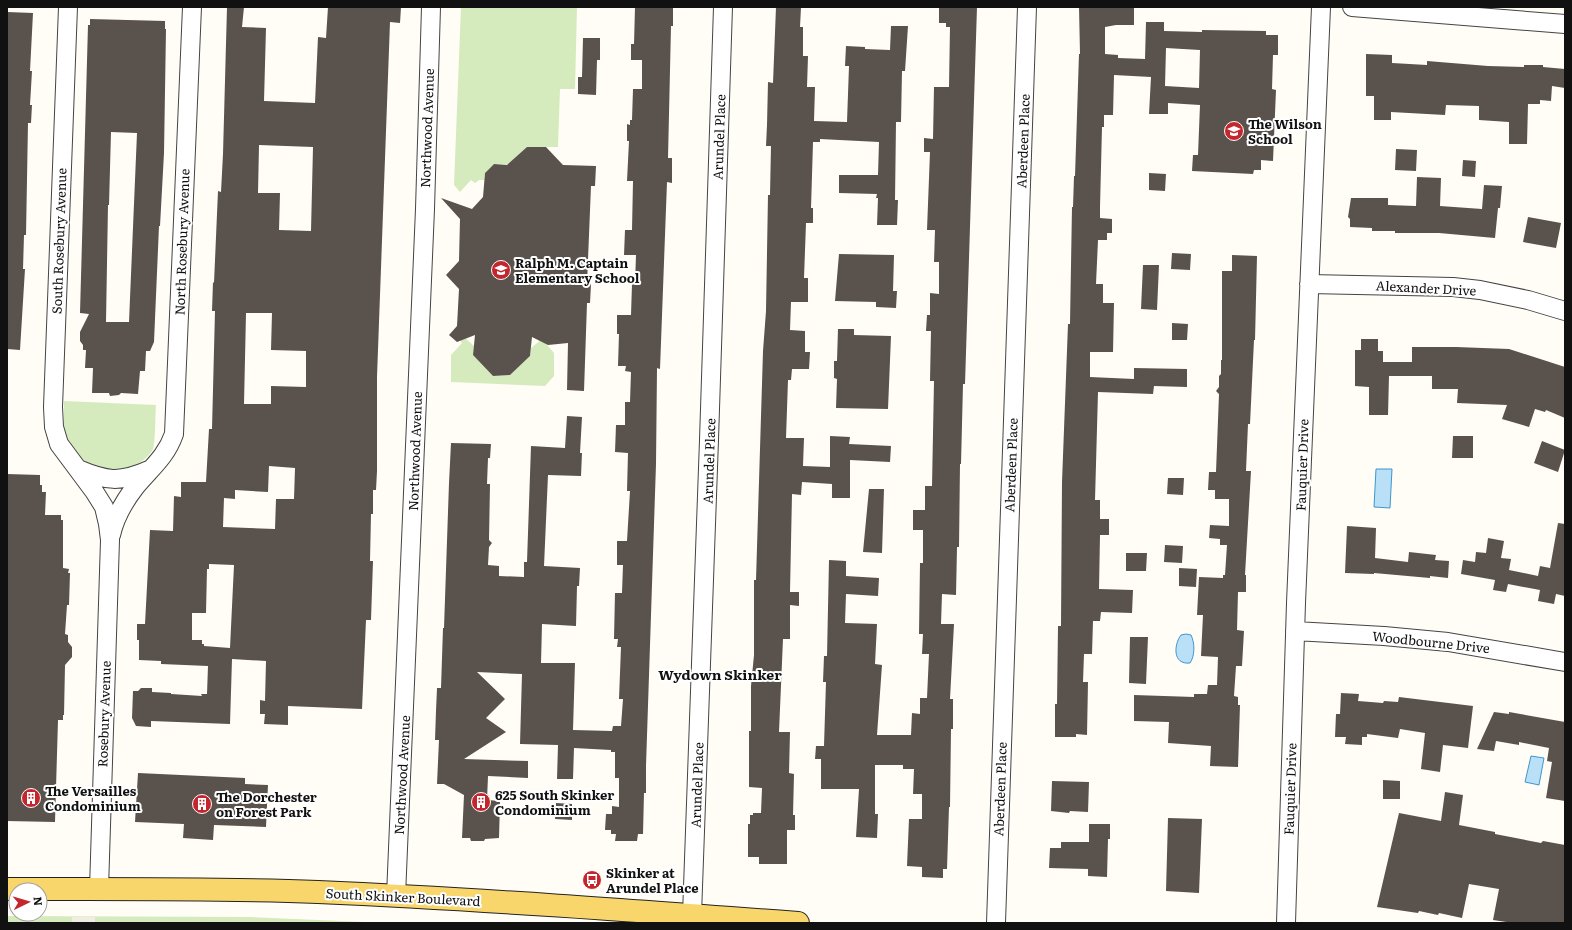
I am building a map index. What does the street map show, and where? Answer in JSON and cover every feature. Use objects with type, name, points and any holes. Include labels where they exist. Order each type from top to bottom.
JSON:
[{"type":"main road","name":"South Skinker Boulevard","points":[[7,889],[277,891],[396,896],[541,904],[798,923]]},
{"type":"street","name":"South Rosebury Avenue","points":[[68,7],[53,408],[54,428],[59,444],[104,507],[110,540]]},
{"type":"street","name":"North Rosebury Avenue","points":[[110,540],[113,526],[121,509],[136,486],[164,455],[170,446],[174,434],[192,7]]},
{"type":"street","name":"Northwood Avenue","points":[[396,896],[424,232],[431,7]]},
{"type":"street","name":"Arundel Place","points":[[692,915],[723,7]]},
{"type":"street","name":"Aberdeen Place","points":[[996,923],[1027,7]]},
{"type":"street","name":"Fauquier Drive","points":[[1286,923],[1295,631],[1321,7]]},
{"type":"street","points":[[1352,7],[1565,24]]},
{"type":"street","name":"Alexander Drive","points":[[1309,284],[1452,287],[1480,290],[1528,300],[1565,311]]},
{"type":"street","name":"South Rosebury Avenue","points":[[77,468],[97,477],[115,480]]},
{"type":"street","name":"North Rosebury Avenue","points":[[115,480],[134,477],[152,469]]},
{"type":"street","name":"Rosebury Avenue","points":[[99,889],[110,540]]},
{"type":"street","name":"Woodbourne Drive","points":[[1295,631],[1384,636],[1448,642],[1504,650],[1565,662]]},
{"type":"green space","points":[[461,7],[577,7],[575,89],[560,89],[558,147],[527,147],[514,159],[513,165],[494,164],[485,173],[484,180],[479,180],[475,183],[471,180],[460,192],[454,185]]},
{"type":"green space","points":[[464,337],[474,346],[473,355],[493,376],[510,375],[530,356],[531,348],[542,339],[554,353],[554,376],[545,386],[451,382],[451,355],[462,343],[460,340]]},
{"type":"green space","points":[[64,401],[156,405],[155,436],[152,451],[144,460],[134,465],[122,468],[110,469],[98,467],[87,462],[77,455],[67,441],[64,424]]},
{"type":"green space","points":[[7,916],[8,922],[48,922],[48,916],[251,917],[387,923],[7,923]]},
{"type":"shaded area","points":[[72,917],[95,917],[95,922],[170,923],[7,923],[72,922]]},
{"type":"water","points":[[1376,469],[1392,469],[1390,508],[1374,507]]},
{"type":"water","points":[[1181,635],[1191,635],[1194,646],[1194,653],[1190,663],[1180,661],[1176,653],[1177,643]]},
{"type":"water","points":[[1531,756],[1544,758],[1539,785],[1525,782]]},
{"type":"building","points":[[227,7],[244,7],[242,27],[266,28],[264,101],[315,103],[318,37],[326,38],[328,7],[401,7],[400,23],[390,22],[377,377],[377,471],[376,490],[373,490],[373,514],[371,514],[370,561],[373,561],[371,620],[366,620],[362,709],[288,706],[288,725],[264,724],[265,714],[260,714],[260,700],[265,701],[266,661],[232,659],[230,724],[151,721],[151,727],[136,726],[132,718],[133,691],[138,691],[141,688],[152,688],[152,692],[202,696],[201,694],[207,694],[208,666],[161,664],[161,661],[139,660],[137,624],[145,624],[150,530],[173,531],[174,496],[181,497],[181,482],[206,482],[209,429],[212,429],[215,311],[212,311],[213,282],[214,283],[218,191],[221,192]],"holes":[[[259,145],[313,147],[311,231],[279,230],[280,193],[258,193]],[[246,313],[272,313],[271,350],[306,351],[306,387],[271,386],[271,404],[244,404]],[[269,466],[295,468],[294,499],[276,499],[275,529],[223,527],[224,498],[235,499],[235,490],[268,492]],[[209,564],[234,565],[230,648],[204,646],[204,644],[202,644],[202,640],[192,640],[192,613],[206,613],[207,569],[209,569]]]},
{"type":"building","points":[[635,7],[673,7],[673,26],[671,26],[668,158],[672,158],[672,183],[667,182],[660,369],[657,368],[656,464],[646,793],[644,793],[643,834],[638,834],[637,841],[615,841],[616,834],[611,834],[611,830],[605,830],[606,814],[612,814],[612,806],[619,807],[619,778],[615,778],[615,752],[611,752],[611,750],[574,748],[573,779],[557,779],[558,745],[520,744],[522,674],[477,672],[505,699],[486,718],[506,732],[464,759],[528,761],[528,778],[488,776],[487,800],[500,801],[499,838],[485,839],[484,841],[471,841],[470,838],[462,838],[464,795],[444,784],[437,784],[439,740],[435,740],[436,711],[437,688],[441,688],[451,443],[491,444],[490,458],[488,458],[487,484],[490,484],[489,540],[492,543],[489,547],[488,565],[499,566],[499,576],[524,577],[524,562],[527,562],[531,446],[565,448],[567,416],[582,417],[580,453],[582,453],[581,476],[548,475],[544,566],[580,568],[579,586],[577,586],[576,626],[542,624],[541,663],[575,663],[573,730],[612,731],[613,726],[621,726],[623,699],[619,699],[621,647],[617,647],[618,639],[614,639],[615,593],[622,593],[623,565],[617,565],[617,541],[627,541],[630,491],[627,491],[628,453],[615,452],[616,425],[625,425],[625,402],[630,402],[631,372],[625,371],[626,366],[618,366],[619,334],[617,334],[617,315],[631,315],[632,284],[635,284],[636,255],[624,255],[625,230],[632,230],[633,181],[627,181],[629,141],[627,141],[627,124],[630,125],[630,120],[632,120],[633,89],[642,89],[642,60],[631,60],[631,44],[634,44]]},
{"type":"building","points":[[776,7],[801,7],[800,27],[803,27],[803,56],[808,56],[807,87],[815,87],[814,121],[847,122],[849,66],[845,66],[846,46],[865,47],[865,49],[890,50],[891,26],[908,26],[905,71],[902,71],[901,122],[896,122],[895,200],[898,200],[897,225],[877,225],[877,194],[839,193],[839,175],[878,175],[879,142],[820,139],[820,142],[813,142],[811,208],[813,208],[813,223],[806,223],[804,278],[808,278],[808,302],[791,302],[790,330],[805,331],[805,352],[810,352],[809,369],[792,369],[791,380],[788,380],[786,438],[804,438],[803,466],[830,467],[830,436],[850,437],[849,444],[891,446],[890,462],[850,460],[850,498],[832,498],[832,484],[802,482],[801,495],[792,494],[790,592],[799,592],[799,606],[790,605],[790,639],[783,639],[779,732],[790,732],[789,773],[794,774],[793,815],[795,815],[795,830],[787,830],[787,864],[759,864],[759,857],[748,857],[748,824],[750,824],[750,815],[753,815],[753,813],[761,813],[762,788],[749,787],[749,731],[751,731],[751,686],[754,655],[754,580],[756,580],[763,351],[766,311],[768,195],[770,195],[771,146],[766,146],[768,82],[773,83]]},
{"type":"building","points":[[939,7],[977,7],[965,384],[963,384],[960,464],[959,547],[957,547],[956,595],[942,594],[941,624],[954,624],[950,699],[953,699],[953,729],[951,729],[950,807],[947,869],[943,869],[943,878],[922,877],[922,867],[907,866],[909,819],[922,819],[922,794],[913,794],[914,769],[903,769],[903,765],[875,765],[875,814],[878,814],[877,838],[856,837],[859,789],[821,789],[821,759],[815,759],[816,746],[824,746],[826,682],[823,682],[824,656],[827,656],[829,560],[846,561],[846,576],[879,578],[878,596],[846,594],[845,623],[877,624],[875,664],[882,665],[877,735],[911,735],[912,713],[920,714],[920,698],[927,698],[929,654],[922,654],[923,634],[919,634],[920,563],[923,563],[923,530],[913,530],[913,510],[925,510],[925,486],[932,486],[934,381],[930,381],[931,331],[926,331],[927,315],[930,315],[930,293],[939,294],[939,262],[934,262],[935,230],[927,230],[930,152],[924,152],[924,138],[933,139],[934,87],[949,87],[950,27],[946,27],[946,23],[939,23]]},
{"type":"building","points":[[1079,7],[1134,7],[1134,25],[1116,25],[1105,27],[1105,54],[1118,55],[1118,58],[1145,59],[1146,22],[1164,22],[1164,31],[1266,31],[1266,35],[1278,35],[1278,55],[1273,55],[1272,89],[1276,90],[1273,161],[1261,160],[1261,170],[1254,170],[1253,174],[1192,171],[1193,155],[1198,155],[1200,105],[1168,103],[1168,114],[1149,114],[1151,77],[1114,75],[1113,115],[1104,115],[1104,127],[1102,127],[1100,207],[1100,218],[1112,219],[1112,233],[1107,233],[1107,240],[1098,240],[1096,284],[1103,284],[1103,303],[1114,303],[1113,352],[1090,352],[1090,377],[1134,379],[1134,368],[1187,369],[1187,387],[1154,386],[1153,394],[1098,392],[1095,500],[1100,500],[1100,519],[1109,519],[1109,535],[1100,535],[1099,589],[1133,590],[1132,613],[1101,612],[1100,621],[1093,621],[1092,654],[1084,654],[1083,682],[1088,682],[1087,735],[1076,734],[1076,737],[1055,737],[1058,626],[1061,626],[1062,482],[1068,324],[1070,324],[1072,207],[1075,176],[1080,54]],"holes":[[[1166,48],[1200,50],[1199,88],[1165,86]]]},
{"type":"building","points":[[7,12],[33,13],[30,71],[32,71],[30,105],[32,105],[31,123],[28,123],[26,235],[24,235],[23,269],[25,269],[20,350],[7,349]]},
{"type":"building","points":[[90,19],[165,21],[164,153],[154,342],[150,351],[146,351],[145,371],[140,371],[138,394],[121,393],[119,395],[110,396],[109,393],[92,393],[93,368],[85,368],[86,350],[83,350],[83,345],[80,341],[80,332],[89,314],[80,313],[88,25],[90,25]],"holes":[[[111,132],[137,133],[129,322],[106,322]]]},
{"type":"building","points":[[583,38],[600,38],[600,60],[597,60],[596,95],[578,94],[578,77],[582,77]]},
{"type":"building","points":[[1366,54],[1392,55],[1392,63],[1427,65],[1427,61],[1488,66],[1524,67],[1524,65],[1543,65],[1543,67],[1565,69],[1565,88],[1552,86],[1551,101],[1540,100],[1540,104],[1528,104],[1527,144],[1509,144],[1509,122],[1479,120],[1479,106],[1446,105],[1445,115],[1391,112],[1391,120],[1374,120],[1374,96],[1366,96]]},
{"type":"building","name":"Ralph M. Captain Elementary School","points":[[527,147],[546,147],[563,165],[596,166],[595,186],[591,186],[587,284],[591,284],[590,303],[587,303],[584,391],[567,390],[568,343],[548,345],[532,337],[530,356],[510,375],[493,376],[473,355],[475,335],[457,342],[449,335],[457,326],[459,289],[446,275],[459,261],[460,219],[441,198],[472,209],[483,197],[485,173],[494,164],[507,165]]},
{"type":"building","points":[[1396,149],[1417,150],[1416,171],[1395,170]]},
{"type":"building","points":[[1463,160],[1476,161],[1475,177],[1462,176]]},
{"type":"building","points":[[1149,173],[1166,174],[1165,191],[1149,190]]},
{"type":"building","points":[[1417,177],[1441,178],[1440,206],[1482,209],[1484,185],[1502,186],[1495,238],[1439,233],[1395,233],[1395,231],[1372,231],[1372,228],[1350,227],[1350,219],[1348,217],[1351,198],[1388,198],[1388,205],[1416,206]]},
{"type":"building","points":[[1528,217],[1561,223],[1556,248],[1523,242]]},
{"type":"building","points":[[1172,253],[1191,254],[1190,270],[1171,269]]},
{"type":"building","points":[[839,254],[894,255],[893,291],[897,291],[896,308],[876,307],[876,302],[835,301]]},
{"type":"building","points":[[1232,255],[1257,256],[1255,340],[1250,424],[1248,424],[1246,471],[1251,471],[1245,575],[1246,592],[1238,592],[1237,630],[1244,631],[1242,666],[1236,666],[1234,696],[1238,697],[1238,705],[1240,705],[1238,767],[1210,766],[1211,746],[1168,743],[1169,722],[1134,721],[1134,695],[1194,697],[1194,694],[1207,694],[1208,685],[1217,685],[1218,657],[1201,656],[1203,615],[1197,615],[1199,577],[1223,578],[1223,575],[1225,575],[1227,545],[1220,545],[1220,539],[1209,538],[1210,525],[1229,526],[1229,499],[1215,499],[1215,490],[1208,490],[1209,472],[1216,472],[1219,394],[1216,391],[1219,387],[1219,376],[1221,374],[1222,360],[1222,271],[1232,271]]},
{"type":"building","points":[[1143,265],[1159,265],[1157,310],[1141,309]]},
{"type":"building","points":[[1172,323],[1188,324],[1187,340],[1172,340]]},
{"type":"building","points":[[838,329],[854,329],[854,335],[891,336],[888,409],[836,408],[837,379],[834,378],[834,361],[837,361]]},
{"type":"building","points":[[1361,339],[1378,339],[1378,351],[1383,351],[1383,362],[1412,362],[1412,347],[1456,347],[1509,349],[1565,367],[1565,418],[1546,410],[1545,412],[1535,409],[1529,427],[1502,419],[1507,405],[1457,403],[1458,389],[1432,389],[1432,376],[1389,376],[1388,415],[1369,415],[1369,387],[1355,386],[1355,350],[1361,350]]},
{"type":"building","points":[[1453,436],[1473,436],[1473,458],[1452,458]]},
{"type":"building","points":[[1542,441],[1565,450],[1558,472],[1534,463]]},
{"type":"building","points":[[7,474],[40,475],[42,492],[46,492],[45,515],[61,515],[61,520],[63,520],[63,568],[69,569],[68,573],[70,573],[69,605],[67,605],[65,634],[68,635],[68,642],[72,647],[72,657],[65,665],[64,715],[63,720],[58,720],[55,822],[7,821]]},
{"type":"building","points":[[1168,478],[1184,478],[1183,495],[1167,494]]},
{"type":"building","points":[[869,489],[884,489],[882,553],[863,552]]},
{"type":"building","points":[[1558,523],[1565,524],[1565,596],[1556,594],[1554,604],[1538,601],[1540,590],[1508,584],[1506,592],[1493,590],[1495,580],[1461,574],[1463,560],[1475,562],[1476,552],[1486,553],[1488,538],[1504,541],[1501,558],[1511,559],[1509,570],[1538,576],[1540,566],[1550,568]]},
{"type":"building","points":[[1347,526],[1376,528],[1375,558],[1408,562],[1409,552],[1436,555],[1435,560],[1449,561],[1448,578],[1430,576],[1430,578],[1374,573],[1345,573]]},
{"type":"building","points":[[1165,545],[1183,546],[1182,563],[1164,562]]},
{"type":"building","points":[[1126,553],[1147,553],[1146,571],[1126,571]]},
{"type":"building","points":[[1179,568],[1197,569],[1196,587],[1179,586]]},
{"type":"building","points":[[1130,637],[1148,637],[1146,684],[1129,683]]},
{"type":"building","points":[[1341,693],[1359,694],[1358,701],[1383,703],[1384,701],[1398,702],[1399,697],[1473,706],[1468,748],[1443,745],[1440,772],[1421,769],[1425,733],[1400,729],[1398,738],[1367,734],[1367,737],[1362,737],[1362,745],[1345,744],[1346,737],[1335,737],[1336,714],[1340,714]]},
{"type":"building","points":[[1494,712],[1509,714],[1509,712],[1565,722],[1565,801],[1546,798],[1552,762],[1547,761],[1549,748],[1519,742],[1519,745],[1496,741],[1494,751],[1477,749]]},
{"type":"building","name":"The Dorchester on Forest Park","points":[[138,773],[245,778],[245,784],[268,785],[266,827],[214,825],[213,840],[183,838],[184,824],[135,822]]},
{"type":"building","points":[[1383,780],[1400,781],[1400,799],[1383,799]]},
{"type":"building","points":[[1052,781],[1089,782],[1088,812],[1070,811],[1069,813],[1051,811]]},
{"type":"building","points":[[1445,792],[1463,795],[1459,825],[1541,843],[1543,841],[1565,845],[1565,923],[1513,923],[1493,920],[1499,889],[1469,884],[1462,918],[1439,913],[1438,915],[1419,911],[1418,913],[1377,907],[1399,813],[1441,821]]},
{"type":"building","points":[[556,803],[572,804],[572,820],[555,819]]},
{"type":"building","points":[[1168,818],[1202,819],[1199,893],[1166,891]]},
{"type":"building","points":[[1089,824],[1110,824],[1107,877],[1088,876],[1088,869],[1049,868],[1050,848],[1061,848],[1061,842],[1089,842]]},
{"type":"place","name":"The Wilson School","points":[[1234,131]]},
{"type":"place","name":"Ralph M. Captain Elementary School","points":[[501,270]]},
{"type":"place","name":"The Versailles Condominium","points":[[31,798]]},
{"type":"place","name":"625 South Skinker Condominium","points":[[481,802]]},
{"type":"place","name":"The Dorchester on Forest Park","points":[[202,804]]},
{"type":"place","name":"Skinker at Arundel Place","points":[[592,880]]},
{"type":"district","name":"Wydown Skinker","points":[[720,675]]}]
